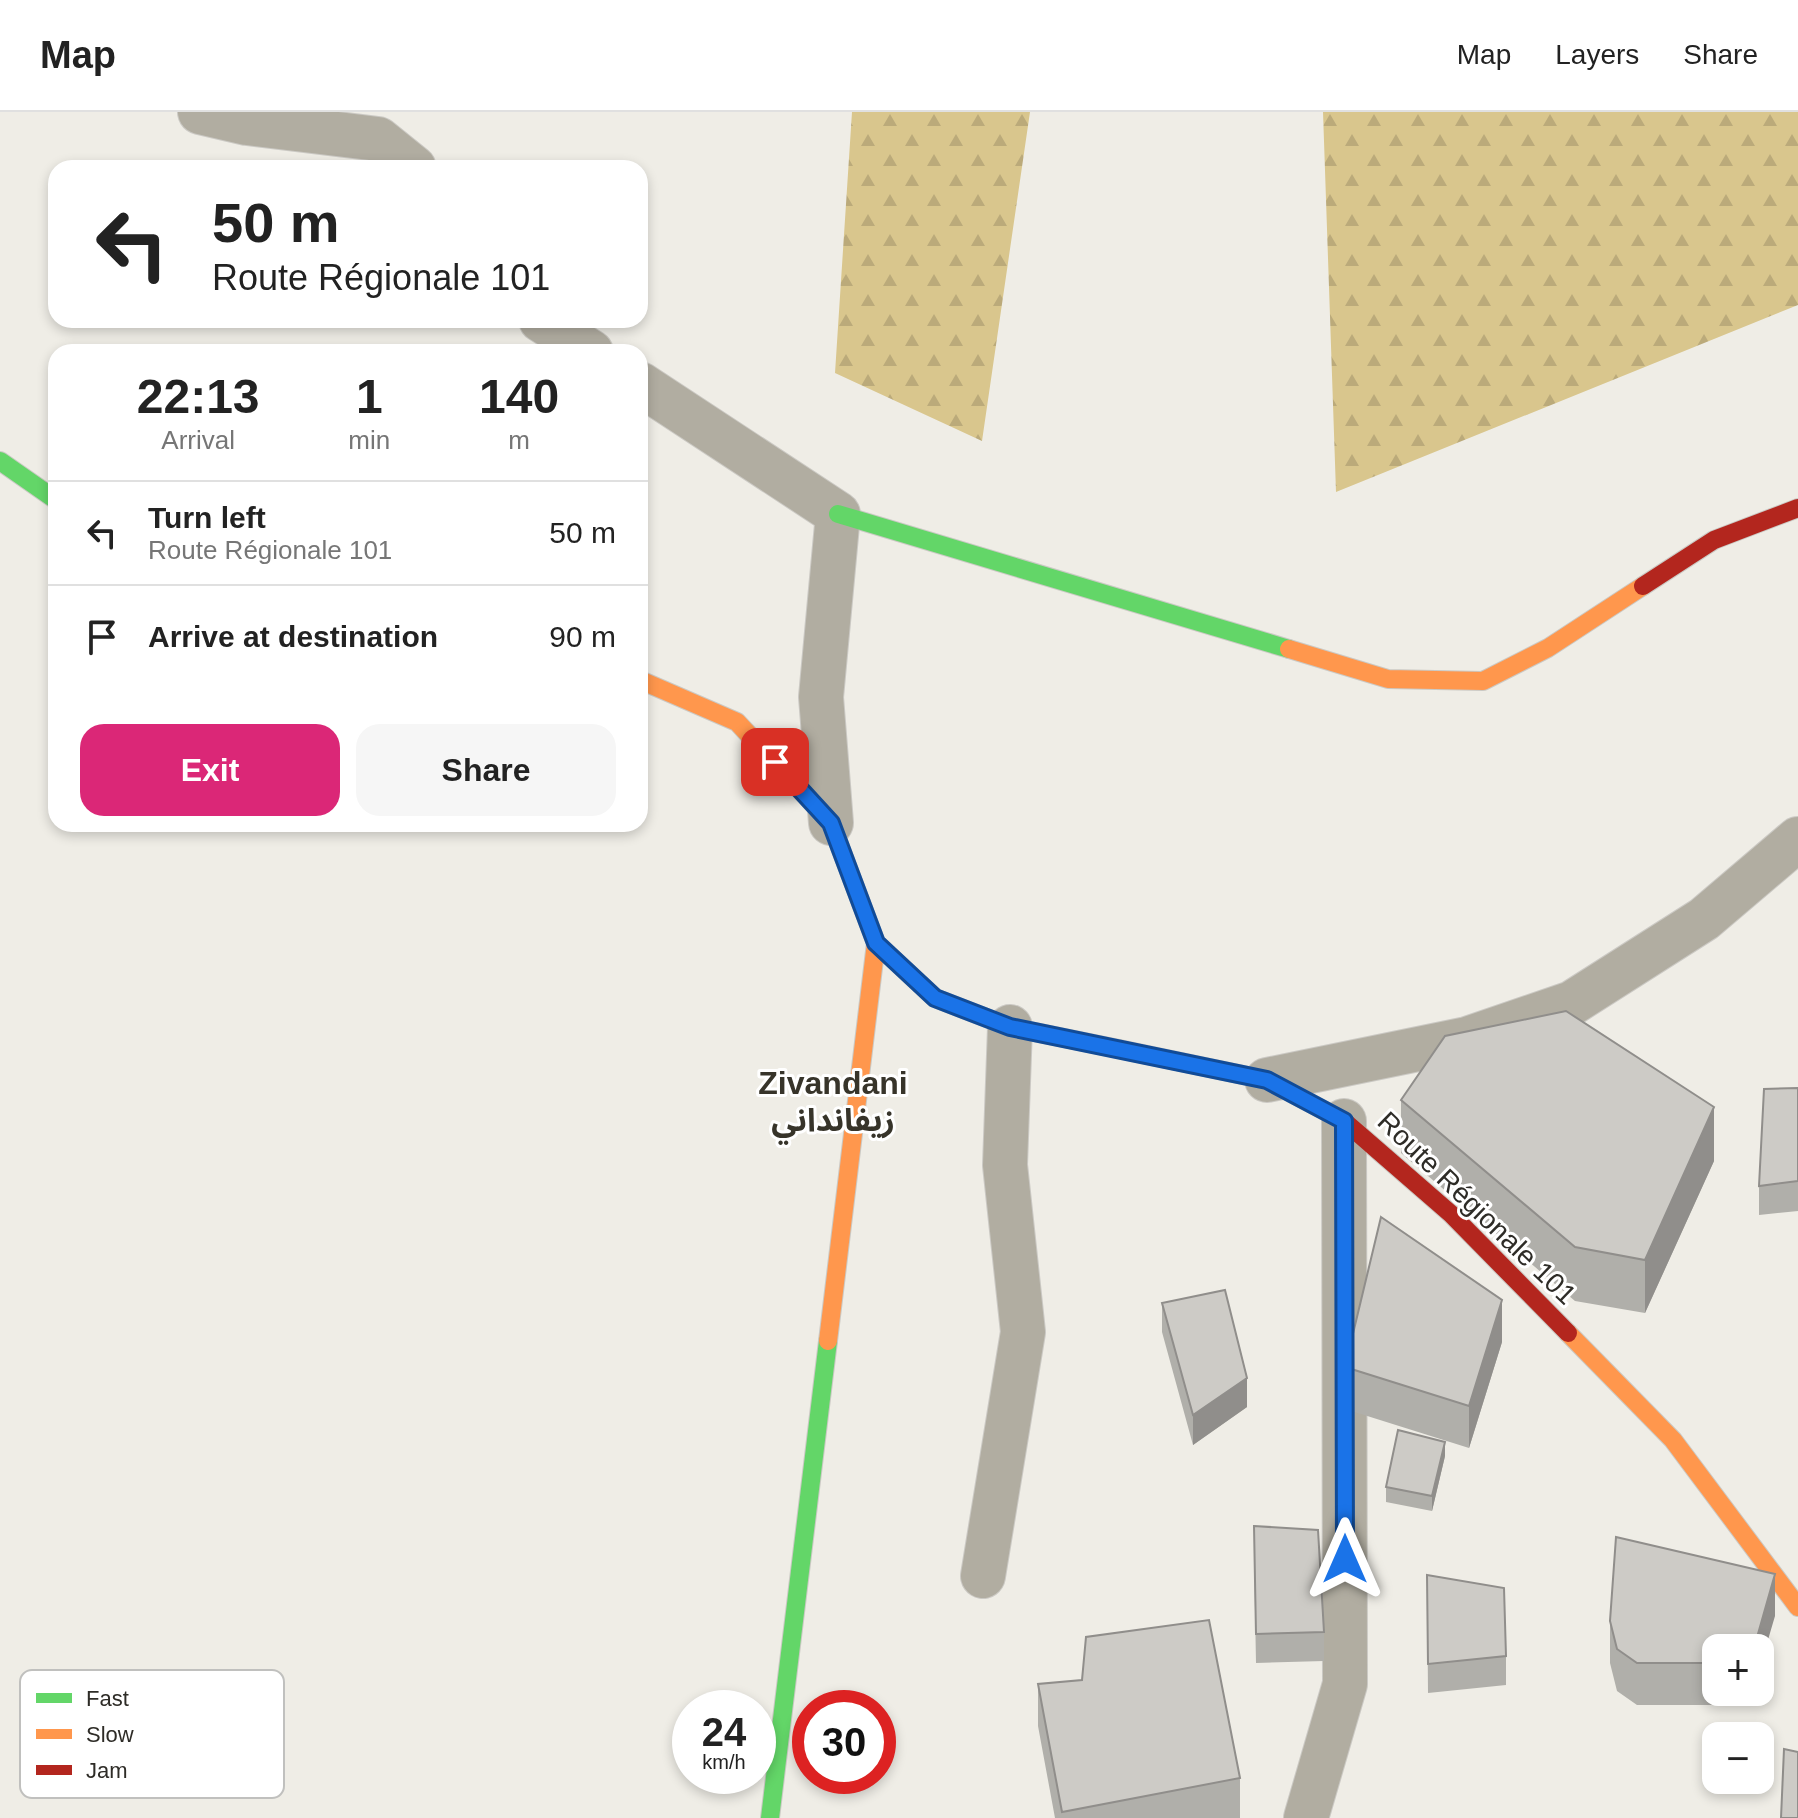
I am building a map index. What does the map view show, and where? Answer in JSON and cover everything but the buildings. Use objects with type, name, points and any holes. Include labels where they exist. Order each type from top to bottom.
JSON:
[{"type":"street","points":[[200,112],[247,123],[378,139],[404,160]]},
{"type":"street","points":[[554,328],[578,344]]},
{"type":"street","points":[[648,389],[838,514],[1388,679],[1483,681],[1548,648],[1714,540],[1798,508]]},
{"type":"street","points":[[0,461],[48,494]]},
{"type":"street","points":[[831,823],[821,697],[838,514]]},
{"type":"street","name":"Route Régionale 101","points":[[648,683],[737,722],[831,823],[876,943],[935,998],[1010,1027],[1267,1080],[1344,1121],[1451,1214],[1673,1440],[1798,1607]]},
{"type":"street","points":[[1267,1080],[1467,1039],[1572,1003],[1704,919],[1798,839]]},
{"type":"street","points":[[770,1818],[876,943]]},
{"type":"street","points":[[983,1576],[1023,1332],[1005,1165],[1010,1027]]},
{"type":"street","points":[[1306,1818],[1345,1684],[1344,1121]]},
{"type":"green space","points":[[852,112],[1030,112],[982,441],[835,373]]},
{"type":"green space","points":[[1323,112],[1798,112],[1798,305],[1336,492]]},
{"type":"traffic: fast","points":[[0,461],[48,494]]},
{"type":"traffic: fast","points":[[838,514],[1289,649]]},
{"type":"traffic: fast","points":[[770,1818],[828,1341]]},
{"type":"traffic: slow","points":[[1289,649],[1388,679],[1483,681],[1548,648],[1643,586]]},
{"type":"traffic: slow","points":[[648,683],[737,722],[831,823],[876,943],[935,998],[1010,1027],[1119,1049]]},
{"type":"traffic: slow","points":[[828,1341],[876,943]]},
{"type":"traffic: slow","points":[[1568,1333],[1673,1440],[1798,1607]]},
{"type":"traffic: jam","points":[[1643,586],[1714,540],[1798,508]]},
{"type":"traffic: jam","points":[[1119,1049],[1267,1080],[1344,1121],[1451,1214],[1568,1333]]},
{"type":"district","name":"Zivandani زيفانداني","points":[[833,1102]]},
{"type":"route","points":[[775,762],[831,823],[876,943],[935,998],[1010,1027],[1267,1080],[1344,1121],[1345,1559]]}]
